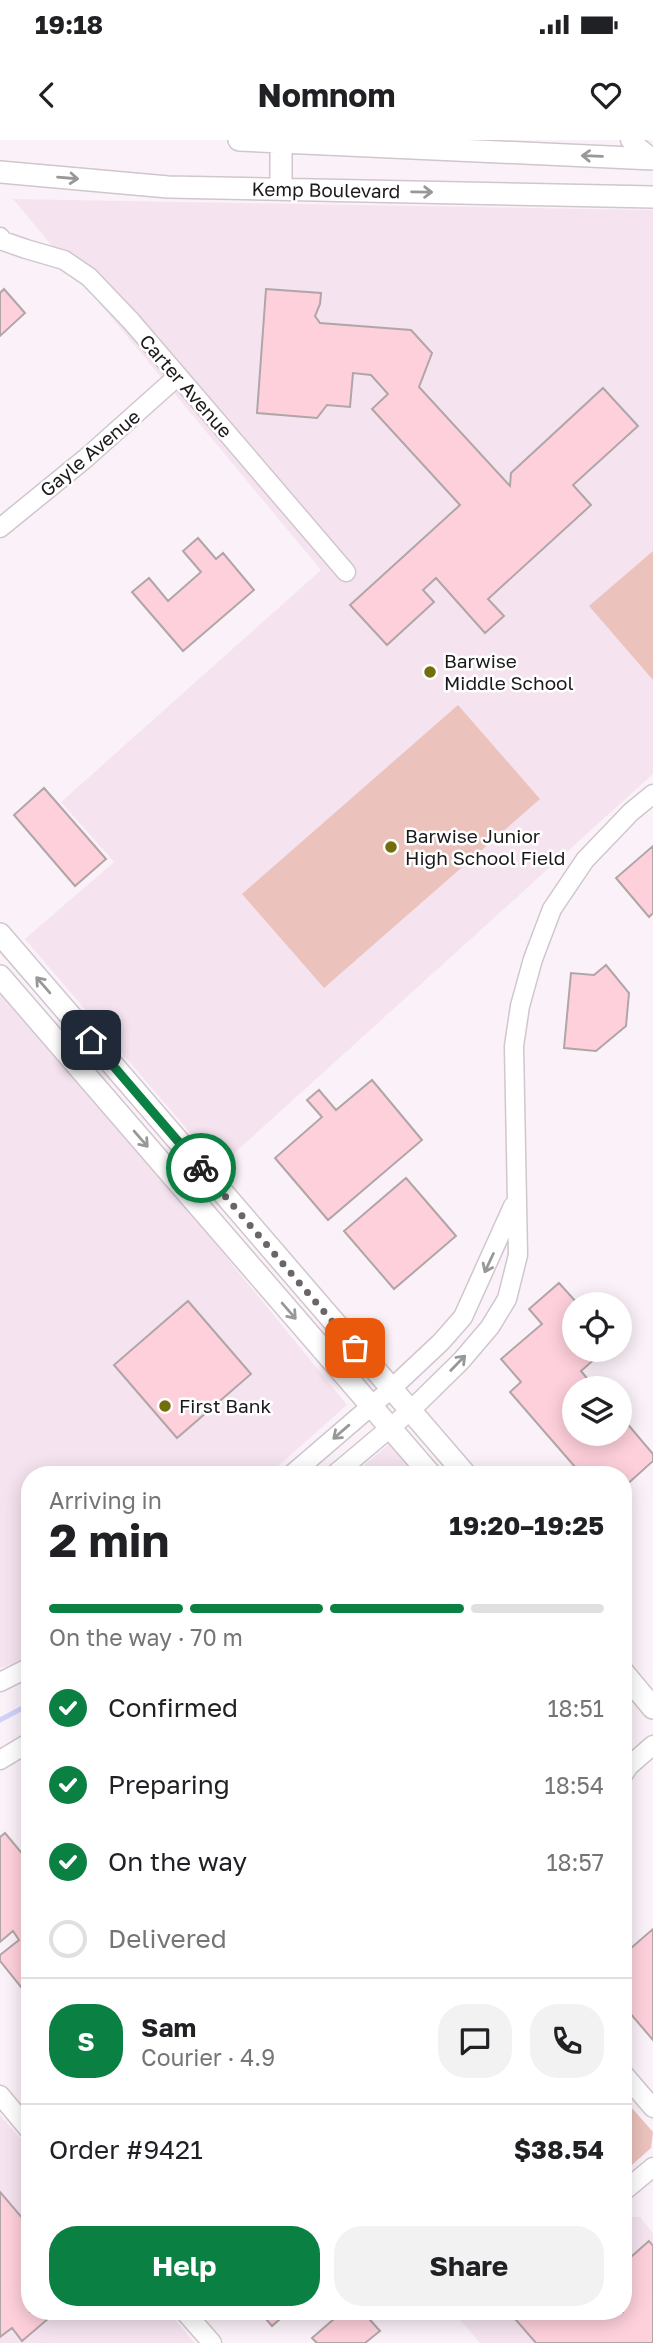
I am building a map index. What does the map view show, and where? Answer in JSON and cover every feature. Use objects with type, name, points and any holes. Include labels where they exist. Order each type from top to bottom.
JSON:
[{"type":"main road","points":[[239,140],[653,159]]},
{"type":"main road","points":[[281,142],[281,189]]},
{"type":"main road","name":"Kemp Boulevard","points":[[0,172],[167,187],[653,197]]},
{"type":"main road","points":[[0,934],[458,1466]]},
{"type":"main road","points":[[0,976],[423,1466]]},
{"type":"main road","points":[[120,1114],[139,1096]]},
{"type":"main road","points":[[632,1684],[653,1708]]},
{"type":"street","points":[[630,140],[653,159]]},
{"type":"street","name":"Carter Avenue","points":[[0,237],[3,241],[64,260],[89,277],[131,321],[346,572]]},
{"type":"street","name":"Gayle Avenue","points":[[0,528],[86,458],[178,376]]},
{"type":"street","points":[[344,1466],[410,1410],[475,1344],[490,1327],[507,1298],[518,1255],[514,1046],[520,1006],[533,959],[552,909],[585,860],[653,793]]},
{"type":"street","points":[[302,1466],[391,1390],[463,1317],[516,1200]]},
{"type":"street","points":[[0,1682],[21,1672]]},
{"type":"street","points":[[632,1763],[653,1745]]},
{"type":"street","points":[[0,1760],[21,1747]]},
{"type":"street","points":[[632,2084],[653,2108]]},
{"type":"street","points":[[0,2095],[21,2120]]},
{"type":"street","points":[[632,2184],[653,2167]]},
{"type":"street","points":[[192,2320],[212,2343]]},
{"type":"shaded area","name":"Barwise Middle School","points":[[13,199],[653,210],[653,774],[219,1167],[25,939],[114,862],[61,802],[321,570]]},
{"type":"shaded area","points":[[653,551],[653,680],[589,606]]},
{"type":"shaded area","name":"Barwise Junior High School Field","points":[[458,705],[540,799],[324,988],[242,894]]},
{"type":"shaded area","points":[[0,991],[209,1236],[347,1405],[278,1466],[21,1466],[21,1660],[0,1668]]},
{"type":"shaded area","points":[[389,1444],[408,1466],[363,1466]]},
{"type":"shaded area","points":[[632,2108],[653,2132],[651,2148],[632,2165]]},
{"type":"shaded area","points":[[0,2115],[21,2140],[21,2320],[175,2320],[195,2343],[0,2343]]},
{"type":"shaded area","points":[[632,2217],[640,2217],[653,2233],[653,2343],[480,2343],[460,2320],[632,2320]]},
{"type":"building","points":[[4,289],[25,313],[0,336],[0,293]]},
{"type":"building","points":[[266,289],[321,293],[315,316],[320,323],[411,330],[432,353],[419,387],[510,486],[511,473],[603,388],[638,426],[573,485],[591,505],[488,599],[504,616],[485,633],[436,578],[423,590],[434,602],[387,645],[350,605],[460,505],[372,409],[388,394],[371,375],[353,373],[350,407],[327,405],[317,418],[257,413]]},
{"type":"building","points":[[198,538],[216,559],[223,553],[254,590],[183,651],[132,592],[149,578],[168,601],[201,572],[183,551]]},
{"type":"building","points":[[44,788],[106,859],[75,886],[14,815]]},
{"type":"building","points":[[653,846],[653,913],[649,917],[616,878]]},
{"type":"building","points":[[606,965],[629,993],[626,1026],[596,1051],[564,1048],[571,973],[594,975]]},
{"type":"building","points":[[372,1080],[422,1140],[328,1220],[275,1158],[322,1117],[307,1100],[319,1090],[336,1110]]},
{"type":"building","points":[[406,1178],[456,1236],[394,1289],[344,1231]]},
{"type":"building","points":[[559,1283],[567,1292],[562,1292],[562,1362],[591,1362],[581,1371],[585,1376],[562,1376],[562,1446],[632,1446],[632,1429],[653,1454],[653,1461],[632,1480],[632,1466],[574,1466],[510,1392],[521,1382],[501,1359],[542,1324],[529,1309]]},
{"type":"building","points":[[188,1301],[251,1374],[177,1438],[114,1365]]},
{"type":"building","points":[[5,1833],[21,1852],[21,1987],[0,1961],[0,1955],[19,1940],[13,1931],[0,1942],[0,1837]]},
{"type":"building","points":[[653,1929],[653,2040],[632,2016],[632,1947]]},
{"type":"building","points":[[0,2192],[21,2216],[21,2320],[47,2320],[22,2341],[12,2328],[0,2337]]},
{"type":"building","points":[[649,2241],[653,2246],[653,2343],[536,2343],[516,2320],[632,2320],[632,2256]]},
{"type":"building","points":[[267,2320],[279,2320],[272,2326]]},
{"type":"building","points":[[333,2320],[370,2320],[380,2331],[365,2343],[317,2343],[312,2338]]},
{"type":"waterway","points":[[0,1720],[21,1709]]},
{"type":"way so far","points":[[201,1168],[355,1348]]},
{"type":"place","name":"Barwise Middle School","points":[[430,672]]},
{"type":"place","name":"Barwise Junior High School Field","points":[[391,847]]},
{"type":"place","name":"First Bank","points":[[165,1406]]},
{"type":"route","points":[[91,1040],[201,1168]]}]
